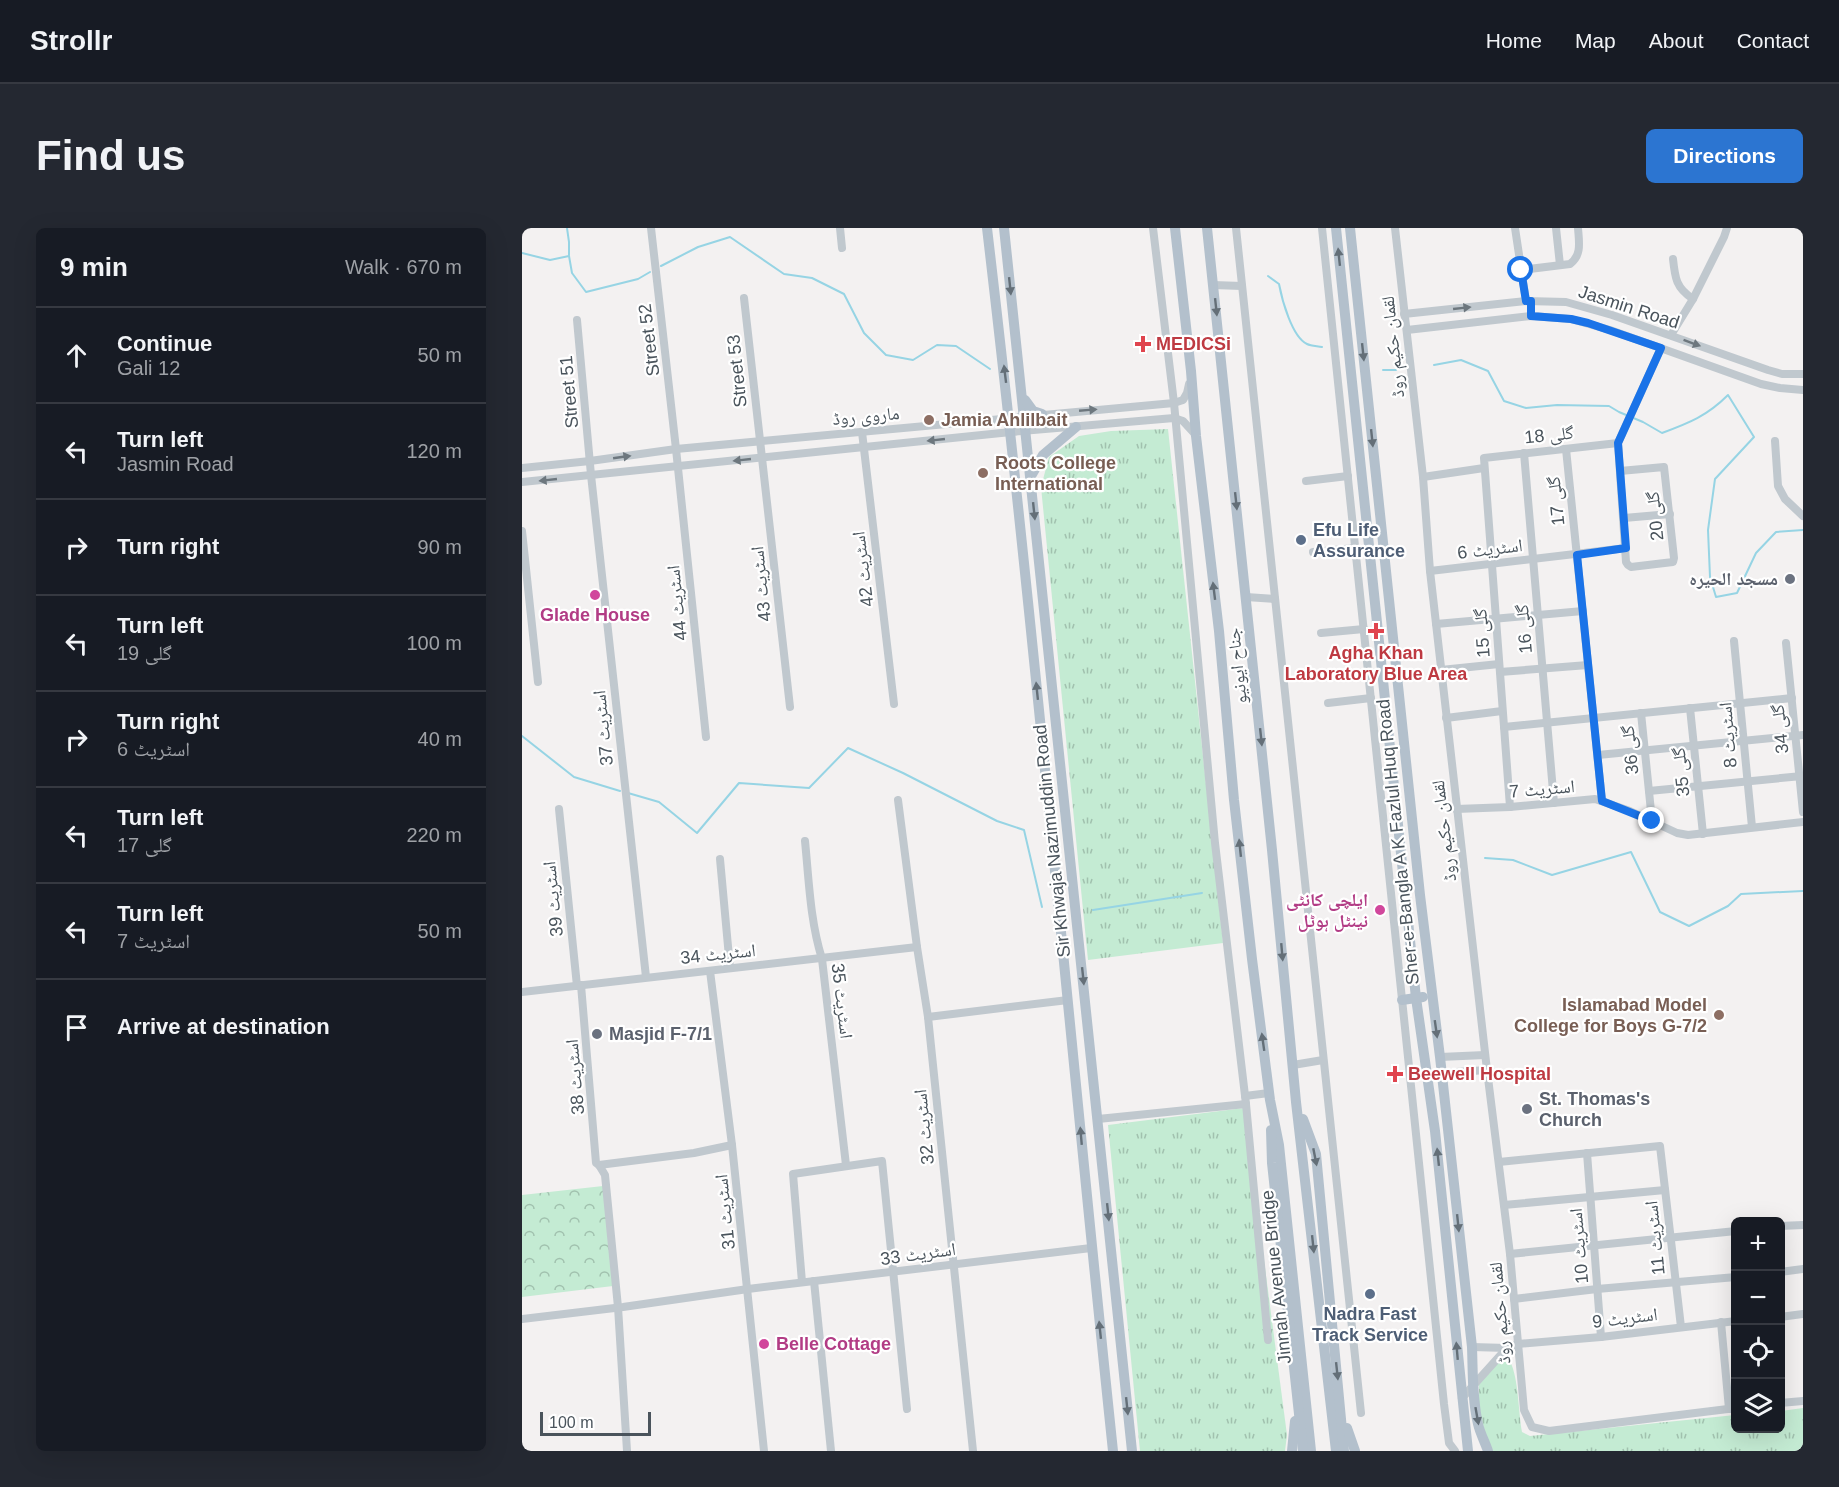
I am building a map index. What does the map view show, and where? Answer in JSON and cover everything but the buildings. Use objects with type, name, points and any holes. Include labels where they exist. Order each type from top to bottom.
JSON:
[{"type":"main road","name":"Sir Khwaja Nazimuddin Road","points":[[987,228],[1010,418],[1113,1451]]},
{"type":"main road","name":"Sir Khwaja Nazimuddin Road","points":[[1004,228],[1132,1451]]},
{"type":"main road","name":"جناح ایونیو","points":[[1175,228],[1219,632],[1234,800],[1270,1096]]},
{"type":"main road","name":"جناح ایونیو","points":[[1207,228],[1296,1101]]},
{"type":"main road","name":"Sher-e-Bangla A K Fazlul Huq Road","points":[[1336,228],[1416,998],[1435,1131],[1468,1451]]},
{"type":"main road","name":"Sher-e-Bangla A K Fazlul Huq Road","points":[[1350,228],[1431,996],[1442,1073],[1472,1347],[1474,1374],[1472,1387],[1478,1423],[1488,1451]]},
{"type":"main road","points":[[1342,290],[1356,288]]},
{"type":"main road","points":[[1022,391],[1029,408],[1042,414]]},
{"type":"main road","points":[[1031,476],[1043,455],[1076,427]]},
{"type":"main road","points":[[1375,602],[1389,602]]},
{"type":"main road","points":[[1402,1000],[1431,996]]},
{"type":"main road","points":[[1270,1096],[1272,1163],[1303,1451]]},
{"type":"main road","name":"Jinnah Avenue Bridge","points":[[1270,1096],[1279,1145],[1311,1451]]},
{"type":"main road","points":[[1296,1101],[1336,1451]]},
{"type":"main road","points":[[1296,1101],[1316,1154],[1344,1451]]},
{"type":"main road","points":[[1086,1192],[1105,1189]]},
{"type":"main road","points":[[1340,1398],[1355,1451]]},
{"type":"main road","points":[[1292,1451],[1297,1400]]},
{"type":"street","name":"Street 52","points":[[651,228],[678,466]]},
{"type":"street","points":[[840,228],[842,248]]},
{"type":"street","points":[[1153,228],[1174,403],[1215,843],[1246,1100],[1268,1340]]},
{"type":"street","points":[[1236,228],[1360,1413]]},
{"type":"street","points":[[1322,228],[1444,1404],[1449,1443],[1455,1451]]},
{"type":"street","name":"لقمان حکیم روڈ","points":[[1395,228],[1423,477],[1430,571],[1456,809],[1510,1254],[1524,1410],[1532,1427],[1549,1431],[1731,1409]]},
{"type":"street","points":[[1515,228],[1531,316]]},
{"type":"street","points":[[1556,228],[1560,265]]},
{"type":"street","points":[[1521,270],[1570,264],[1576,259],[1580,249],[1578,228]]},
{"type":"street","points":[[1671,335],[1693,298],[1727,228]]},
{"type":"street","points":[[1673,259],[1674,274],[1682,292],[1693,298]]},
{"type":"street","points":[[1213,285],[1242,286]]},
{"type":"street","name":"Street 53","points":[[744,298],[763,458]]},
{"type":"street","name":"Jasmin Road","points":[[1404,314],[1528,301],[1566,302],[1671,335],[1768,370],[1782,374],[1803,374]]},
{"type":"street","name":"Jasmin Road","points":[[1407,330],[1531,316],[1571,319],[1761,384],[1803,390]]},
{"type":"street","name":"Street 51","points":[[577,320],[591,475]]},
{"type":"street","points":[[1626,548],[1618,443],[1661,348]]},
{"type":"street","points":[[1174,403],[1185,397],[1191,371]]},
{"type":"street","name":"ماروی روڈ","points":[[522,468],[676,449],[1174,403]]},
{"type":"street","name":"ماروی روڈ","points":[[522,482],[1011,432],[1174,418]]},
{"type":"street","points":[[1174,418],[1184,421],[1196,436]]},
{"type":"street","name":"اسٹریٹ 42","points":[[862,432],[894,704]]},
{"type":"street","points":[[1775,441],[1778,486],[1785,499],[1803,516]]},
{"type":"street","name":"گلی 18","points":[[1484,458],[1618,443]]},
{"type":"street","name":"گلی 17","points":[[1566,449],[1602,801]]},
{"type":"street","name":"گلی 16","points":[[1524,453],[1554,803]]},
{"type":"street","name":"اسٹریٹ 43","points":[[763,458],[790,707]]},
{"type":"street","name":"گلی 15","points":[[1484,458],[1510,807]]},
{"type":"street","name":"اسٹریٹ 44","points":[[678,466],[706,737]]},
{"type":"street","name":"گلی 20","points":[[1620,471],[1664,467],[1673,562],[1631,567],[1628,565],[1626,548]]},
{"type":"street","points":[[1423,477],[1484,468]]},
{"type":"street","name":"اسٹریٹ 37","points":[[591,475],[646,977]]},
{"type":"street","points":[[1305,481],[1348,476]]},
{"type":"street","points":[[1624,518],[1670,514]]},
{"type":"street","points":[[522,531],[538,682]]},
{"type":"street","points":[[1313,552],[1355,548]]},
{"type":"street","name":"اسٹریٹ 6","points":[[1430,571],[1626,548]]},
{"type":"street","points":[[1246,597],[1275,599]]},
{"type":"street","points":[[1361,602],[1375,602]]},
{"type":"street","points":[[1436,624],[1583,611]]},
{"type":"street","points":[[1321,633],[1364,629]]},
{"type":"street","name":"اسٹریٹ 8","points":[[1734,641],[1752,827]]},
{"type":"street","name":"گلی 34","points":[[1786,643],[1799,735],[1803,812]]},
{"type":"street","points":[[1441,670],[1542,669],[1588,665]]},
{"type":"street","points":[[1328,703],[1371,698]]},
{"type":"street","points":[[1504,727],[1792,698]]},
{"type":"street","name":"گلی 35","points":[[1690,708],[1703,834]]},
{"type":"street","points":[[1446,718],[1502,711]]},
{"type":"street","name":"گلی 36","points":[[1641,713],[1652,821]]},
{"type":"street","points":[[1598,755],[1799,735]]},
{"type":"street","points":[[1649,791],[1801,776]]},
{"type":"street","name":"اسٹریٹ 32","points":[[898,800],[928,1017],[973,1451]]},
{"type":"street","name":"اسٹریٹ 7","points":[[1456,809],[1595,800],[1677,833],[1688,835],[1803,822]]},
{"type":"street","name":"اسٹریٹ 39","points":[[559,809],[579,986]]},
{"type":"street","name":"اسٹریٹ 35","points":[[805,841],[810,905],[822,959],[846,1165]]},
{"type":"street","points":[[720,859],[730,968]]},
{"type":"street","name":"اسٹریٹ 34","points":[[522,992],[917,947]]},
{"type":"street","name":"اسٹریٹ 31","points":[[710,971],[732,1145],[764,1451]]},
{"type":"street","name":"اسٹریٹ 38","points":[[579,986],[596,1163],[604,1174],[618,1307],[627,1451]]},
{"type":"street","points":[[928,1017],[1068,1000]]},
{"type":"street","points":[[1440,1057],[1485,1055]]},
{"type":"street","points":[[1293,1065],[1323,1060]]},
{"type":"street","points":[[1442,1073],[1487,1070]]},
{"type":"street","points":[[1098,1119],[1204,1110],[1270,1096]]},
{"type":"street","points":[[599,1165],[694,1153],[732,1145]]},
{"type":"street","name":"اسٹریٹ 11","points":[[1587,1154],[1660,1146],[1681,1327]]},
{"type":"street","points":[[1498,1162],[1587,1154]]},
{"type":"street","name":"اسٹریٹ 10","points":[[1587,1154],[1601,1337]]},
{"type":"street","points":[[802,1282],[793,1174],[882,1161],[907,1409]]},
{"type":"street","points":[[1504,1206],[1665,1190]]},
{"type":"street","points":[[1785,1226],[1803,1225]]},
{"type":"street","points":[[1510,1254],[1731,1232]]},
{"type":"street","name":"اسٹریٹ 33","points":[[522,1318],[1091,1248]]},
{"type":"street","points":[[1785,1271],[1803,1269]]},
{"type":"street","points":[[1514,1299],[1731,1277]]},
{"type":"street","points":[[814,1281],[831,1451]]},
{"type":"street","points":[[1785,1316],[1803,1314]]},
{"type":"street","name":"اسٹریٹ 9","points":[[1472,1347],[1507,1347],[1731,1321]]},
{"type":"street","points":[[1721,1322],[1731,1401]]},
{"type":"street","points":[[1462,1398],[1507,1347]]},
{"type":"street","points":[[1785,1403],[1803,1401]]},
{"type":"green space","points":[[1168,429],[1223,943],[1088,960],[1041,487],[1049,457],[1079,436],[1111,431]]},
{"type":"green space","points":[[1244,1108],[1287,1435],[1285,1451],[1140,1451],[1108,1125]]},
{"type":"green space","points":[[603,1186],[613,1286],[522,1297],[522,1195]]},
{"type":"green space","points":[[1510,1361],[1517,1386],[1522,1432],[1530,1436],[1731,1415],[1731,1433],[1785,1433],[1785,1410],[1803,1408],[1803,1451],[1491,1451],[1479,1412],[1479,1378],[1492,1364]]},
{"type":"waterway","points":[[567,228],[569,255]]},
{"type":"waterway","points":[[661,266],[698,247],[730,237],[784,274],[812,278],[844,294],[864,333],[886,355],[913,360],[937,345],[956,346],[990,369]]},
{"type":"waterway","points":[[522,253],[550,260],[569,256],[572,273],[586,292],[638,279],[650,272]]},
{"type":"waterway","points":[[1268,276],[1279,284],[1285,308],[1297,334],[1307,344],[1322,347]]},
{"type":"waterway","points":[[1434,365],[1461,360],[1488,371],[1504,401],[1526,408],[1557,405],[1609,406],[1662,433],[1697,418],[1728,395],[1754,437],[1715,479],[1708,530],[1710,577],[1716,597],[1737,593],[1756,553],[1776,532],[1803,530]]},
{"type":"waterway","points":[[1383,370],[1396,370]]},
{"type":"waterway","points":[[522,736],[574,777],[620,791]]},
{"type":"waterway","points":[[628,793],[659,802],[697,833],[739,783],[809,788],[848,748],[997,821],[1024,830],[1042,907]]},
{"type":"waterway","points":[[1485,858],[1513,860],[1552,875],[1631,852],[1660,912],[1689,926],[1728,906],[1741,894],[1803,891]]},
{"type":"waterway","points":[[1093,910],[1202,893]]},
{"type":"place","name":"MEDICSi","points":[[1143,344]]},
{"type":"place","name":"Jamia Ahlilbait","points":[[929,420]]},
{"type":"place","name":"Roots College International","points":[[983,473]]},
{"type":"place","name":"Efu Life Assurance","points":[[1301,540]]},
{"type":"place","name":"مسجد الحیرہ","points":[[1790,579]]},
{"type":"place","name":"Glade House","points":[[595,595]]},
{"type":"place","name":"Agha Khan Laboratory Blue Area","points":[[1376,631]]},
{"type":"place","name":"ایلچی کانٹی نینٹل ہوٹل","points":[[1380,910]]},
{"type":"place","name":"Islamabad Model College for Boys G-7/2","points":[[1719,1015]]},
{"type":"place","name":"Masjid F-7/1","points":[[597,1034]]},
{"type":"place","name":"Beewell Hospital","points":[[1395,1074]]},
{"type":"place","name":"St. Thomas's Church","points":[[1527,1109]]},
{"type":"place","name":"Nadra Fast Track Service","points":[[1370,1294]]},
{"type":"place","name":"Belle Cottage","points":[[764,1344]]},
{"type":"route","points":[[1521,270],[1526,301],[1531,301],[1531,316],[1571,319],[1588,323],[1661,348],[1618,443],[1626,548],[1577,555],[1602,801],[1652,821]]}]
